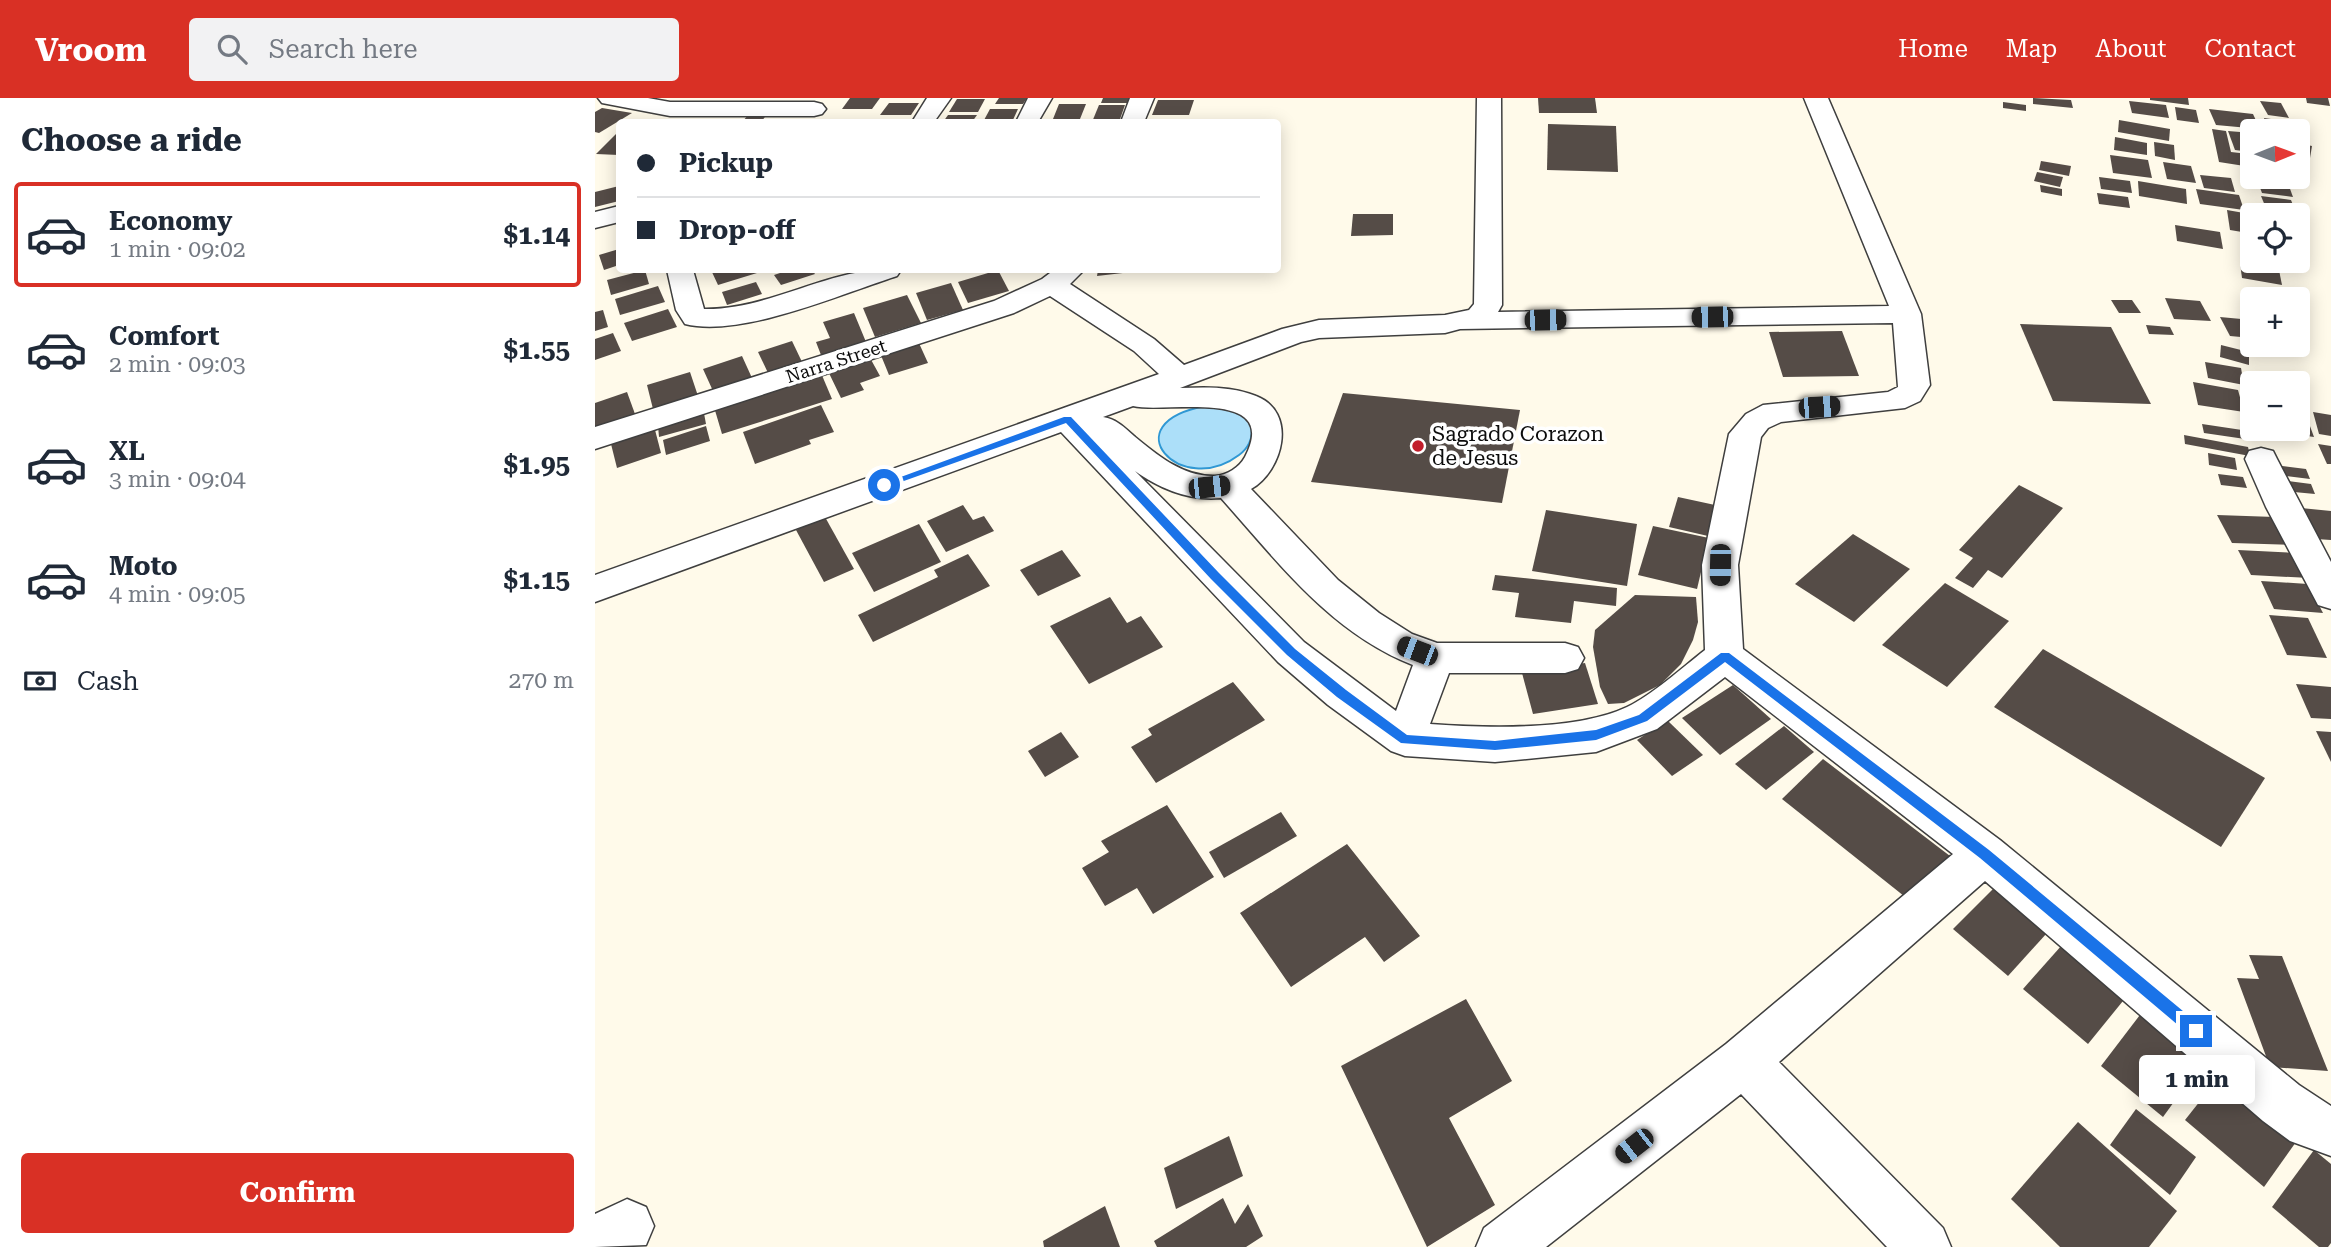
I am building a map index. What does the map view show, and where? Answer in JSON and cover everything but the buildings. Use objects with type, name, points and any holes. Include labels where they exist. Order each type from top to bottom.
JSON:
[{"type":"street","points":[[610,98],[647,107],[699,103],[813,110]]},
{"type":"street","points":[[925,119],[939,98]]},
{"type":"street","points":[[1029,119],[1040,98]]},
{"type":"street","points":[[1134,119],[1142,98]]},
{"type":"street","points":[[1462,321],[1479,316],[1488,305],[1489,98]]},
{"type":"street","points":[[1816,98],[1907,314],[1915,385],[1909,394],[1894,401],[1774,412],[1757,421],[1745,434],[1720,565],[1720,605],[1725,656],[1985,854],[2281,1102],[2308,1123],[2331,1130]]},
{"type":"street","points":[[595,220],[616,215]]},
{"type":"street","points":[[681,273],[690,310],[695,317],[708,319],[746,314],[877,273]]},
{"type":"street","points":[[1061,277],[1179,376]]},
{"type":"street","name":"Narra Street","points":[[595,438],[1004,307],[1061,277]]},
{"type":"street","points":[[595,589],[1077,415],[1257,346],[1318,329],[1462,321],[1907,314]]},
{"type":"street","points":[[1077,415],[1157,470],[1187,484],[1209,487],[1228,485],[1245,478],[1260,464],[1265,445],[1266,422],[1259,410],[1244,402],[1223,399],[1120,399]]},
{"type":"street","points":[[1077,415],[1215,576],[1291,652],[1342,694],[1405,739],[1495,746],[1596,735],[1643,718],[1725,656]]},
{"type":"street","points":[[2261,459],[2283,507],[2331,595]]},
{"type":"street","points":[[1228,485],[1325,590],[1366,623],[1399,644],[1435,658],[1565,658]]},
{"type":"street","points":[[1405,739],[1435,658]]},
{"type":"street","points":[[1503,1247],[1743,1061],[1985,854]]},
{"type":"street","points":[[1743,1061],[1924,1247]]},
{"type":"water","points":[[1206,406],[1233,410],[1247,418],[1252,430],[1249,443],[1239,455],[1217,466],[1196,468],[1178,463],[1165,453],[1159,441],[1163,427],[1177,415]]},
{"type":"place","name":"Sagrado Corazon de Jesus","points":[[1418,446]]},
{"type":"route","points":[[884,485],[1067,419],[1215,576],[1291,652],[1342,694],[1405,739],[1495,746],[1596,735],[1643,718],[1725,656],[1985,854],[2196,1031]]}]
